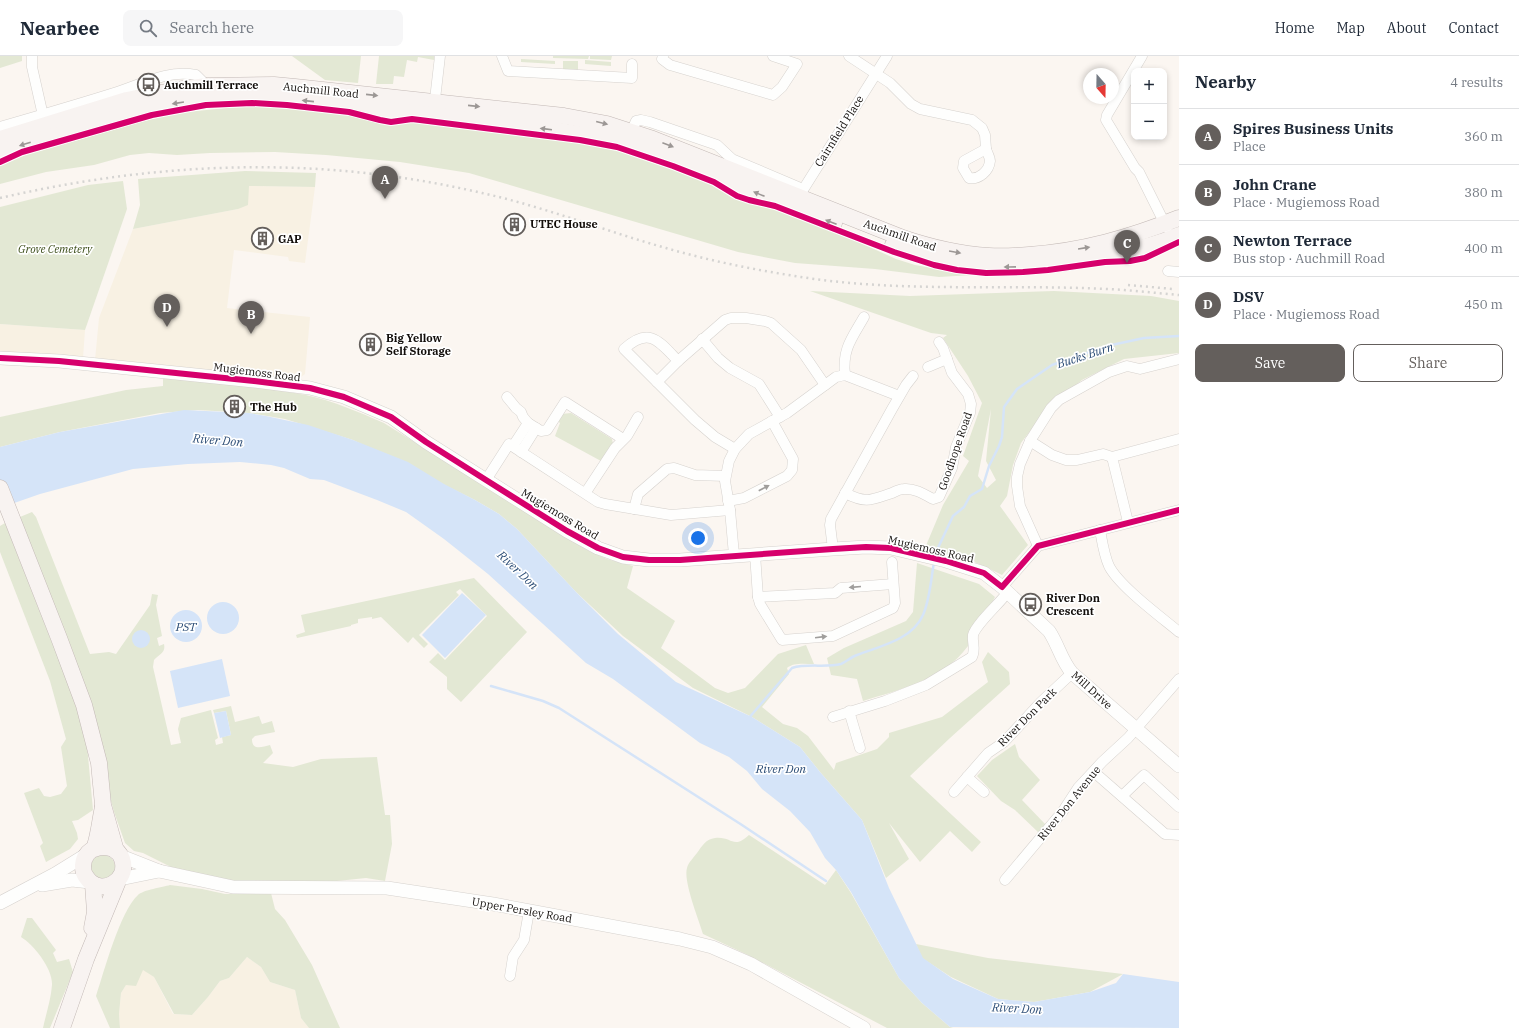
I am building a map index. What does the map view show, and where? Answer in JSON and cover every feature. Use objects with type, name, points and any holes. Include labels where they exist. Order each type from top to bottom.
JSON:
[{"type":"main road","name":"Auchmill Road","points":[[0,139],[128,100],[176,90],[207,86],[274,85],[434,109],[583,134],[628,137],[671,159],[799,198],[900,237],[953,252],[992,256],[1035,255],[1094,246],[1131,236],[1172,221]]},
{"type":"main road","name":"Auchmill Road","points":[[0,152],[46,126],[188,102],[227,98],[270,97],[434,109]]},
{"type":"main road","name":"Auchmill Road","points":[[799,198],[919,255],[954,264],[980,266],[1035,266],[1071,262],[1147,247],[1175,237]]},
{"type":"main road","points":[[0,488],[84,705],[99,763],[103,805],[124,865],[124,870],[86,959],[62,1028]]},
{"type":"main road","points":[[91,851],[103,805]]},
{"type":"main road","points":[[119,853],[110,847],[102,846],[91,851],[85,857],[83,867],[86,878],[97,886],[106,887],[119,880]]},
{"type":"main road","points":[[86,959],[95,912],[91,883]]},
{"type":"street","points":[[32,56],[32,67],[46,126]]},
{"type":"street","points":[[434,109],[440,56]]},
{"type":"street","points":[[502,56],[508,71],[632,78],[632,64]]},
{"type":"street","points":[[663,56],[662,59],[670,65],[773,95],[782,87],[799,60],[773,56]]},
{"type":"street","points":[[849,56],[876,73],[897,89],[911,104],[920,109],[972,120],[982,128],[986,139],[986,149]]},
{"type":"street","name":"Cairnfield Place","points":[[799,198],[887,56]]},
{"type":"street","points":[[1142,56],[1107,115],[1106,120],[1135,168],[1172,221],[1175,237]]},
{"type":"street","name":"Auchmill Road","points":[[628,137],[636,121],[641,120],[716,145],[732,159],[799,198]]},
{"type":"street","name":"Auchmill Road","points":[[0,127],[46,126]]},
{"type":"street","points":[[1168,271],[1179,272]]},
{"type":"street","points":[[844,375],[844,357],[846,351],[864,317]]},
{"type":"street","points":[[657,382],[678,361],[728,319],[746,318],[765,321],[776,327],[801,350],[826,385]]},
{"type":"street","points":[[678,361],[657,340],[650,338],[636,339],[624,349],[713,435],[735,450]]},
{"type":"street","points":[[486,480],[509,444],[586,492],[598,502],[671,515],[729,506],[787,476],[792,470],[793,459],[759,384],[728,367],[702,340]]},
{"type":"street","name":"Goodhope Road","points":[[845,493],[862,500],[870,501],[904,489],[911,489],[933,499],[938,498],[952,468],[956,447],[967,422],[971,408],[970,398],[952,373],[943,348],[939,342]]},
{"type":"street","name":"Mugiemoss Road","points":[[0,358],[72,362],[254,381],[310,388],[344,397],[391,417],[426,442],[566,531],[598,548],[623,557],[658,561],[866,547],[891,548],[946,561],[984,573],[1005,590]]},
{"type":"street","points":[[928,367],[947,358]]},
{"type":"street","points":[[1038,546],[1020,506],[1017,486],[1020,464],[1030,441],[1056,402],[1080,387],[1109,372],[1127,366],[1140,369],[1179,359]]},
{"type":"street","points":[[734,555],[725,476],[729,461],[735,450],[749,434],[776,419],[836,377],[844,375],[899,396]]},
{"type":"street","points":[[833,549],[830,525],[831,519],[899,396],[914,376]]},
{"type":"street","points":[[507,397],[521,412],[523,417],[532,426],[541,431],[547,430],[566,402],[623,439]]},
{"type":"street","points":[[586,492],[623,439],[627,436],[638,417]]},
{"type":"street","points":[[517,449],[532,426]]},
{"type":"street","points":[[1030,441],[1052,455],[1066,460],[1077,460],[1103,454],[1112,457],[1179,439]]},
{"type":"street","points":[[1112,457],[1128,522]]},
{"type":"street","points":[[634,509],[638,494],[667,469],[674,468],[695,475],[725,476]]},
{"type":"street","points":[[832,717],[885,701],[926,685],[972,657],[975,652],[973,636],[977,628],[1038,546],[1179,510]]},
{"type":"street","points":[[1100,530],[1108,562],[1114,573],[1127,587],[1179,632]]},
{"type":"street","points":[[755,554],[758,597],[760,604],[782,640],[833,636],[893,608],[895,603],[892,562]]},
{"type":"street","points":[[758,597],[835,593],[841,588],[893,584]]},
{"type":"street","name":"Mill Drive","points":[[1005,590],[1049,631],[1065,665],[1072,673],[1179,766]]},
{"type":"street","name":"River Don Park","points":[[954,792],[988,753],[1004,742],[1041,702],[1072,673]]},
{"type":"street","name":"River Don Avenue","points":[[1005,880],[1063,811],[1078,788],[1128,738],[1179,679]]},
{"type":"street","points":[[849,711],[860,748]]},
{"type":"street","points":[[1094,772],[1165,834],[1179,835]]},
{"type":"street","points":[[1122,796],[1144,775],[1179,807]]},
{"type":"street","points":[[967,777],[984,792]]},
{"type":"street","points":[[0,903],[34,886],[91,851]]},
{"type":"street","name":"Upper Persley Road","points":[[119,853],[159,871],[234,887],[387,888],[528,911],[680,939],[712,947],[752,964],[864,1028]]},
{"type":"street","name":"Upper Persley Road","points":[[119,880],[159,871]]},
{"type":"street","points":[[34,886],[72,880],[91,883]]},
{"type":"street","points":[[510,976],[513,957],[524,940],[528,911]]},
{"type":"shaded area","points":[[249,186],[315,187],[305,263],[289,261],[288,257],[234,250],[227,308],[310,317],[305,374],[297,380],[95,360],[99,318],[133,229],[238,209]]},
{"type":"shaded area","points":[[0,324],[85,330],[83,358],[0,352]]},
{"type":"shaded area","points":[[247,957],[261,967],[270,982],[295,990],[301,1018],[309,1028],[120,1028],[119,1014],[121,993],[126,985],[143,969],[154,977],[173,1014],[192,1015],[220,981],[229,978]]},
{"type":"green space","points":[[0,56],[22,56],[22,61],[0,68]]},
{"type":"green space","points":[[292,56],[361,56],[358,83],[325,80]]},
{"type":"green space","points":[[379,56],[434,56],[434,60],[418,57],[417,62],[407,60],[404,77],[394,76],[393,84],[376,84]]},
{"type":"green space","points":[[553,56],[589,56],[588,59],[553,58]]},
{"type":"green space","points":[[590,56],[612,56],[611,60],[590,59]]},
{"type":"green space","points":[[521,59],[555,61],[555,64],[521,62]]},
{"type":"green space","points":[[585,60],[611,62],[611,66],[585,64]]},
{"type":"green space","points":[[563,61],[578,61],[578,70],[563,69]]},
{"type":"green space","points":[[262,106],[298,108],[346,114],[371,121],[388,123],[411,122],[586,144],[614,149],[638,156],[715,186],[747,202],[772,208],[856,241],[896,259],[915,265],[973,275],[939,277],[875,269],[795,263],[738,252],[469,173],[400,162],[326,155],[275,152],[177,155],[149,153],[130,155],[94,165],[46,172],[0,184],[0,166],[20,157],[177,113]]},
{"type":"green space","points":[[245,171],[316,173],[315,187],[249,186],[248,205],[238,209],[133,229],[140,205],[138,179]]},
{"type":"green space","name":"Grove Cemetery","points":[[123,181],[127,209],[85,330],[0,324],[0,207],[88,185]]},
{"type":"green space","points":[[810,291],[910,296],[1054,291],[1151,296],[1179,301],[1179,353],[1124,359],[1082,380],[1047,409],[1021,443],[1013,465],[1007,496],[1000,506],[1028,545],[1002,575],[972,561],[949,555],[941,555],[941,552],[925,548],[943,505],[969,461],[963,456],[982,403],[968,376],[943,338],[947,335],[931,333]],"holes":[[[991,409],[986,461],[996,480],[987,488],[978,476]]]},
{"type":"green space","points":[[163,378],[253,387],[316,397],[384,423],[589,551],[607,559],[633,566],[627,588],[675,621],[661,648],[715,688],[728,693],[745,688],[778,654],[806,645],[814,664],[796,664],[787,668],[789,674],[762,707],[783,724],[797,728],[808,736],[834,770],[836,763],[877,749],[889,737],[889,733],[942,717],[988,682],[982,662],[988,652],[1009,672],[1010,684],[910,776],[981,842],[972,852],[950,831],[920,862],[889,823],[909,859],[886,878],[862,820],[800,747],[752,717],[693,688],[623,636],[576,592],[517,529],[499,514],[475,500],[353,440],[285,419],[249,413],[198,410],[160,413],[60,432],[0,447],[0,417],[126,390],[163,386]]},
{"type":"green space","points":[[571,413],[612,439],[613,444],[601,461],[555,436],[560,423],[557,420],[561,414]]},
{"type":"green space","points":[[32,512],[36,517],[90,654],[109,652],[116,654],[150,605],[152,594],[158,595],[156,605],[162,636],[157,638],[159,646],[164,644],[164,649],[154,660],[153,667],[171,745],[181,743],[178,729],[181,718],[211,710],[218,738],[215,740],[216,745],[223,743],[222,737],[231,735],[226,711],[214,713],[213,710],[231,706],[235,722],[259,716],[262,724],[272,721],[275,732],[255,736],[252,739],[252,743],[256,747],[270,745],[273,753],[263,763],[293,767],[321,759],[377,757],[385,815],[390,815],[392,844],[385,881],[366,878],[327,882],[235,882],[171,867],[143,853],[134,851],[125,843],[110,797],[107,766],[20,517]]},
{"type":"green space","points":[[5,523],[77,706],[87,745],[93,810],[78,820],[72,821],[78,839],[70,849],[46,862],[40,846],[43,843],[24,793],[39,788],[44,796],[50,797],[61,794],[67,786],[61,747],[66,739],[50,681],[0,552],[0,526]]},
{"type":"green space","points":[[917,563],[979,584],[995,597],[972,641],[958,658],[934,675],[920,682],[863,701],[857,679],[831,675],[827,658],[844,648],[906,621],[913,612]]},
{"type":"green space","points":[[474,578],[527,632],[461,702],[447,689],[447,677],[429,662],[438,653],[445,660],[487,616],[460,589],[456,592],[459,595],[419,635],[428,644],[424,648],[413,637],[408,643],[381,617],[372,619],[372,617],[358,619],[358,623],[351,626],[297,638],[296,635],[305,632],[301,615]]},
{"type":"green space","points":[[1015,744],[1019,757],[1040,780],[1022,800],[1046,825],[1039,833],[1015,810],[1001,801],[977,776],[992,760]]},
{"type":"green space","points":[[749,835],[825,885],[836,870],[851,893],[899,978],[922,1003],[953,1028],[887,1028],[748,955],[703,934],[687,882],[686,874],[688,866],[707,841],[715,838],[721,838],[739,842]]},
{"type":"green space","points":[[103,855],[112,858],[115,867],[112,876],[103,879],[94,876],[91,867],[94,858]]},
{"type":"green space","points":[[170,885],[202,889],[225,894],[271,893],[275,909],[285,920],[312,965],[340,1028],[309,1028],[301,1018],[295,990],[270,982],[261,967],[247,957],[229,978],[220,981],[192,1015],[174,1014],[154,977],[143,970],[136,986],[126,985],[121,993],[119,1014],[120,1028],[110,1028],[96,996],[119,928],[131,903],[138,895],[148,890]]},
{"type":"green space","points":[[27,918],[32,918],[56,950],[53,953],[57,962],[69,959],[73,972],[50,1028],[43,1028],[51,996],[51,979],[46,965],[37,951],[21,937]]},
{"type":"green space","points":[[916,944],[988,958],[1123,974],[1090,992],[1034,1002],[998,999],[951,977],[922,958]]},
{"type":"water","name":"River Don","points":[[184,410],[249,413],[308,425],[353,440],[408,462],[444,484],[499,514],[517,529],[618,634],[676,682],[752,717],[800,747],[862,820],[889,888],[923,958],[953,979],[998,999],[1034,1002],[1090,992],[1116,983],[1123,974],[1179,982],[1179,1028],[950,1027],[922,1003],[899,978],[851,892],[836,870],[825,858],[810,832],[790,811],[762,789],[747,771],[729,757],[700,743],[613,679],[586,663],[488,574],[444,539],[406,512],[324,480],[310,479],[284,468],[271,465],[240,462],[188,464],[133,469],[40,494],[0,508],[0,447],[60,432]]},
{"type":"water","points":[[462,593],[486,615],[445,658],[422,635]]},
{"type":"water","points":[[220,602],[226,602],[236,609],[239,618],[238,624],[232,631],[226,634],[220,634],[210,627],[207,621],[207,615],[214,605]]},
{"type":"water","name":"PST","points":[[183,610],[189,610],[199,617],[202,626],[201,632],[195,639],[189,642],[183,642],[173,635],[170,629],[170,623],[177,613]]},
{"type":"water","points":[[141,630],[147,633],[150,639],[147,645],[141,648],[135,645],[132,639],[135,633]]},
{"type":"water","points":[[222,659],[230,696],[178,708],[170,671]]},
{"type":"water","points":[[226,711],[231,735],[220,738],[214,713]]},
{"type":"waterway","name":"Bucks Burn","points":[[936,555],[953,516],[964,507],[970,496],[982,489],[989,466],[1002,437],[1004,407],[1017,389],[1052,365],[1107,346],[1144,338],[1179,336]]},
{"type":"waterway","points":[[748,719],[792,668],[841,664],[855,656],[894,641],[911,631],[918,624],[923,615],[929,596],[934,562]]},
{"type":"waterway","points":[[491,686],[543,701],[559,708],[742,825],[826,881]]},
{"type":"railway","points":[[0,198],[120,176],[181,170],[241,167],[301,168],[361,173],[421,181],[482,193],[529,205],[683,253],[733,265],[801,277],[839,282],[916,287],[1116,289],[1179,295]]},
{"type":"railway","points":[[1128,285],[1173,289]]},
{"type":"cycle path","points":[[0,162],[22,152],[152,115],[206,105],[252,103],[287,105],[349,112],[391,122],[412,119],[580,140],[617,147],[714,182],[737,196],[775,206],[894,252],[934,265],[957,270],[986,273],[1023,272],[1105,262],[1130,261],[1145,258],[1179,242]]},
{"type":"cycle path","points":[[0,358],[59,361],[254,381],[310,388],[344,397],[391,417],[426,442],[567,531],[598,548],[623,557],[649,560],[680,560],[866,547],[891,548],[946,561],[984,573],[1002,587],[1038,546],[1179,510]]},
{"type":"place","name":"Auchmill Terrace","points":[[149,85]]},
{"type":"place","name":"Spires Business Units","points":[[385,199]]},
{"type":"place","name":"UTEC House","points":[[514,224]]},
{"type":"place","name":"GAP","points":[[263,239]]},
{"type":"place","name":"Newton Terrace","points":[[1127,263]]},
{"type":"place","name":"DSV","points":[[167,327]]},
{"type":"place","name":"John Crane","points":[[251,334]]},
{"type":"place","name":"Big Yellow Self Storage","points":[[371,344]]},
{"type":"place","name":"The Hub","points":[[235,407]]},
{"type":"place","name":"River Don Crescent","points":[[1030,604]]}]
